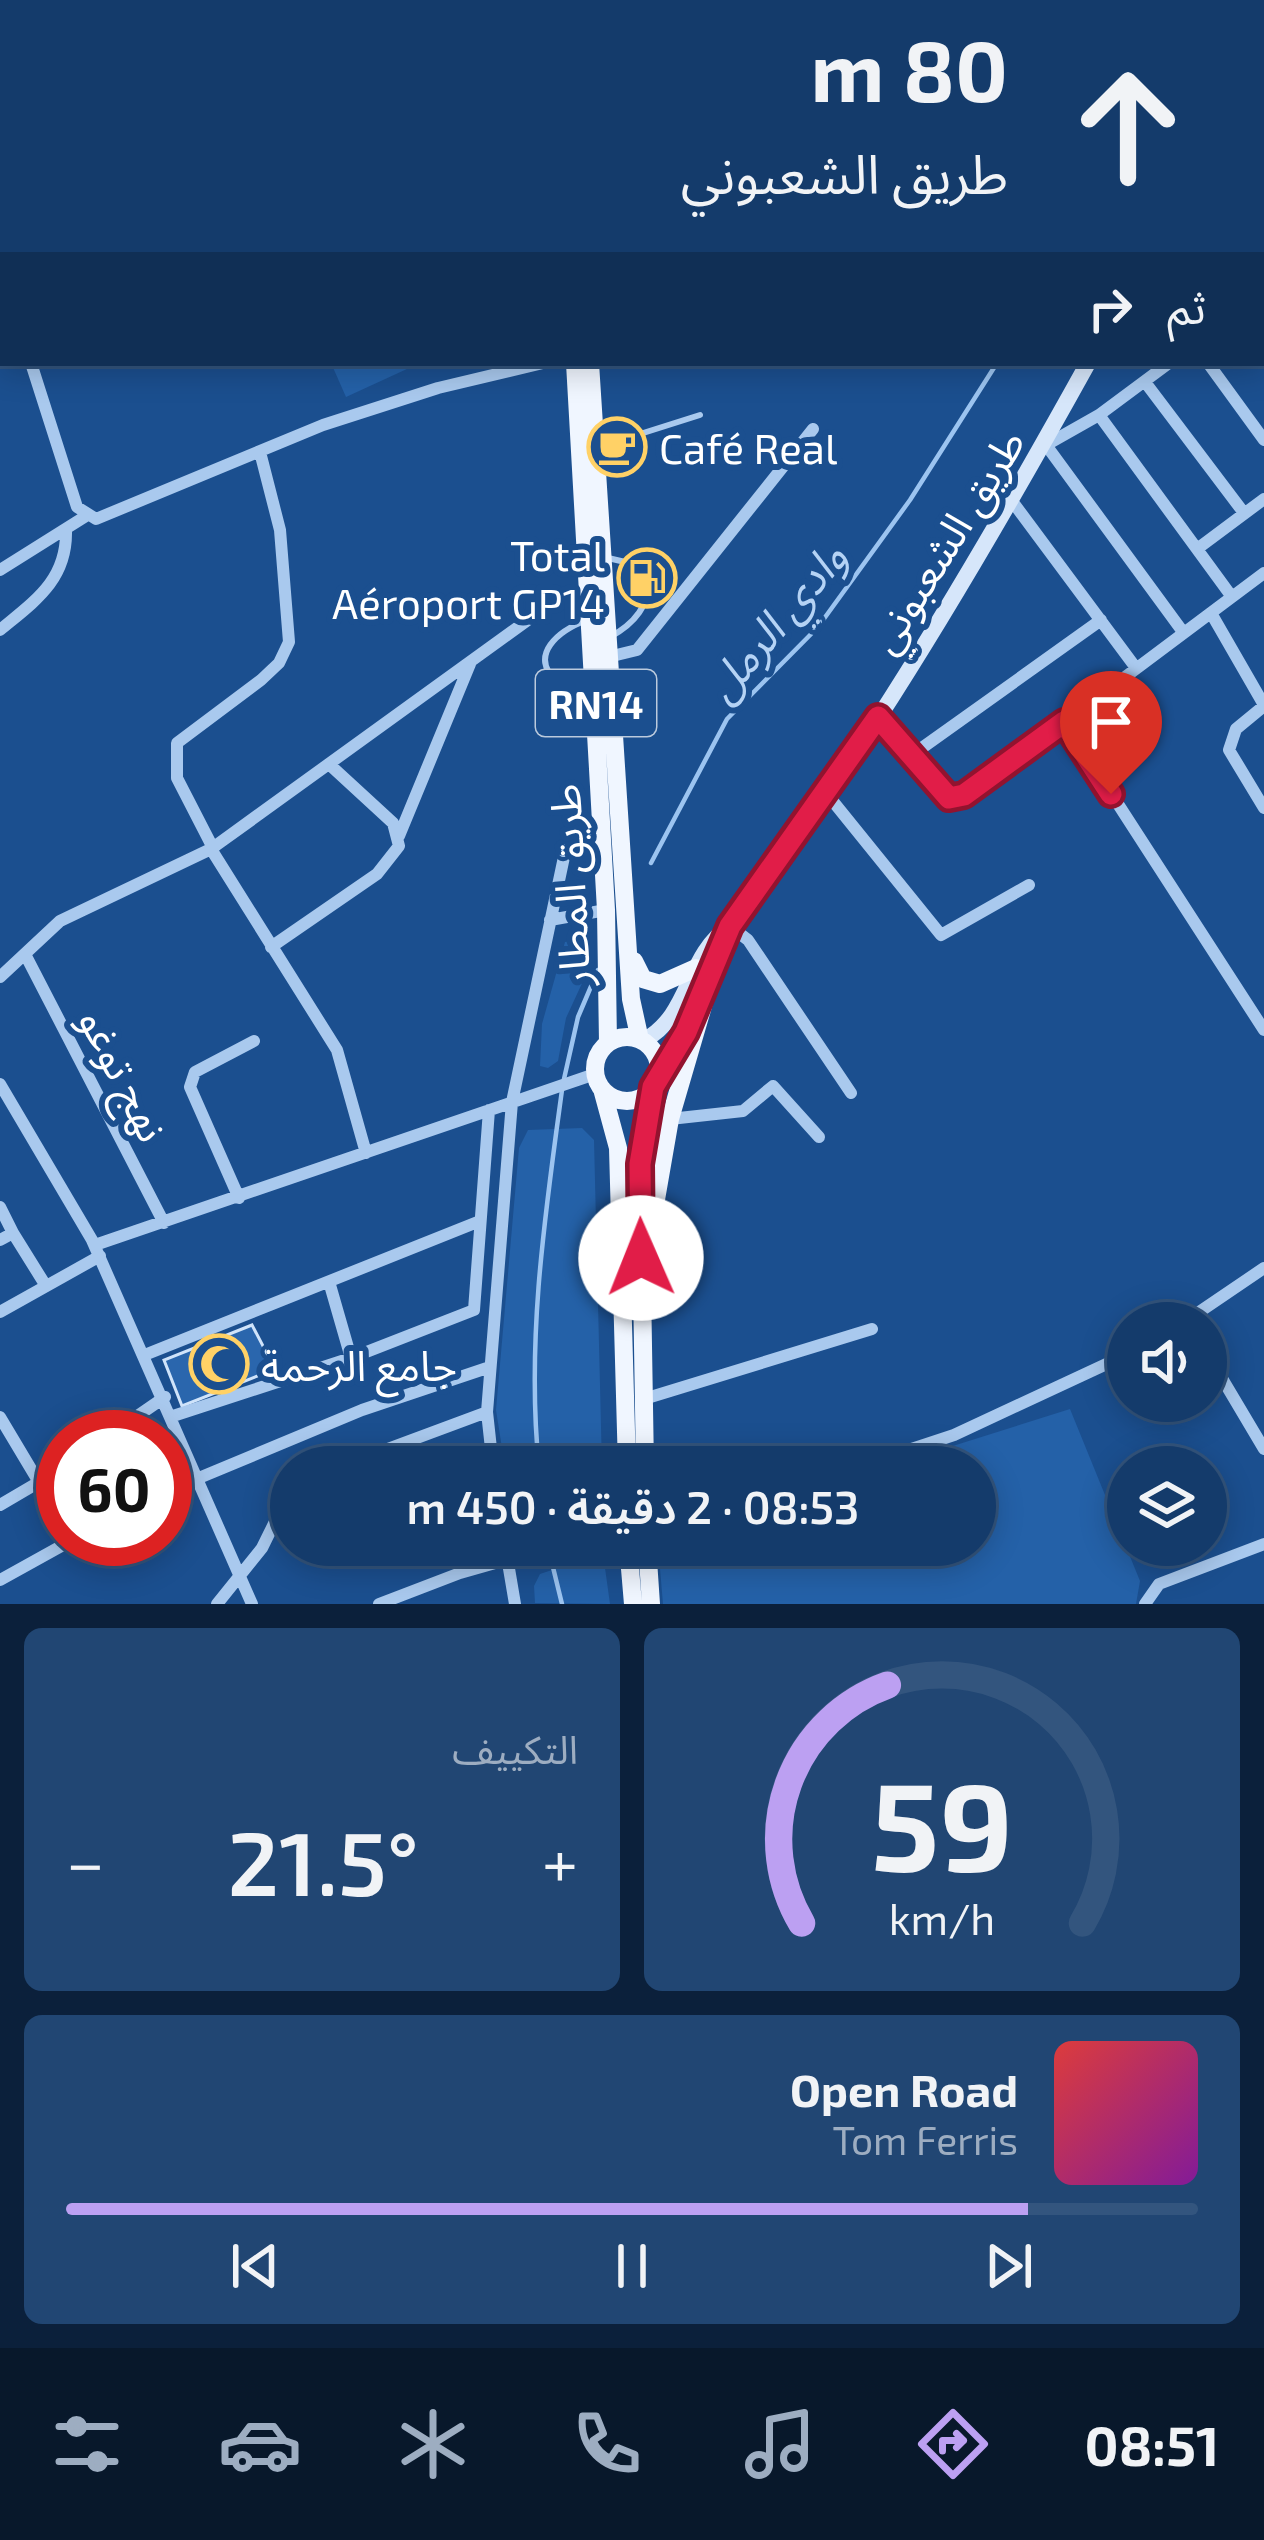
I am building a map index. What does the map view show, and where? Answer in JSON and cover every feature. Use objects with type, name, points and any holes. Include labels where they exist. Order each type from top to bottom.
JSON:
[{"type":"main road","name":"طريق المطار","points":[[575,366],[591,619],[602,652],[595,690],[608,1043]]},
{"type":"main road","name":"طريق المطار","points":[[590,366],[602,556],[602,652],[641,1041]]},
{"type":"main road","points":[[628,940],[637,972],[651,983],[670,983],[705,966]]},
{"type":"main road","points":[[643,1323],[656,1192],[705,966]]},
{"type":"main road","points":[[608,1043],[623,1037],[641,1041]]},
{"type":"main road","name":"RN14","points":[[641,1041],[657,1060],[640,1164],[645,1446]]},
{"type":"main road","name":"RN14","points":[[598,1082],[597,1057],[608,1043]]},
{"type":"main road","points":[[598,1082],[628,1101],[654,1085]]},
{"type":"main road","points":[[598,1082],[619,1148],[626,1446]]},
{"type":"main road","points":[[630,1566],[633,1604]]},
{"type":"main road","points":[[648,1566],[651,1604]]},
{"type":"street","points":[[32,366],[76,507],[86,516],[109,518],[260,452],[420,393],[531,366]]},
{"type":"street","name":"طريق الشعبوني","points":[[654,1085],[686,1032],[708,944],[730,926],[878,717],[1046,446],[1086,366]]},
{"type":"street","points":[[1165,366],[1099,416],[1046,446],[1184,632]]},
{"type":"street","points":[[1210,366],[1264,440]]},
{"type":"street","points":[[1145,382],[1244,514]]},
{"type":"street","points":[[1099,416],[1232,597]]},
{"type":"street","points":[[602,652],[637,650],[813,429]]},
{"type":"street","points":[[260,452],[278,516],[289,641],[279,663],[261,680],[190,728],[177,743],[177,778],[212,849],[337,1050],[366,1154]]},
{"type":"street","points":[[1197,549],[1264,499]]},
{"type":"street","points":[[1012,501],[1136,668]]},
{"type":"street","points":[[0,570],[86,516]]},
{"type":"street","points":[[0,630],[52,585],[66,557],[66,530]]},
{"type":"street","points":[[878,717],[949,798],[964,795],[1264,573]]},
{"type":"street","points":[[0,977],[60,921],[212,849],[556,599],[589,596]]},
{"type":"street","points":[[1211,613],[1264,705],[1236,728],[1229,750],[1264,808]]},
{"type":"street","points":[[912,755],[1101,620]]},
{"type":"street","points":[[271,946],[377,874],[399,847],[399,836],[470,662]]},
{"type":"street","points":[[1064,722],[1264,1030]]},
{"type":"street","points":[[330,765],[393,823],[399,836]]},
{"type":"street","points":[[827,794],[941,934],[1029,885]]},
{"type":"street","points":[[491,1446],[487,1368],[512,1102],[571,842],[588,828],[602,827]]},
{"type":"street","points":[[550,920],[606,910]]},
{"type":"street","points":[[730,926],[748,940],[850,1094]]},
{"type":"street","name":"نهج توغو","points":[[26,956],[164,1223]]},
{"type":"street","name":"طريق الشعبوني","points":[[641,1041],[672,1020],[705,966]]},
{"type":"street","points":[[239,1198],[190,1087],[195,1072],[254,1041]]},
{"type":"street","points":[[0,1312],[97,1251],[164,1223],[489,1109],[598,1082]]},
{"type":"street","points":[[0,1084],[97,1251],[170,1410]]},
{"type":"street","points":[[670,1119],[743,1111],[773,1086],[819,1137]]},
{"type":"street","points":[[474,1310],[489,1109]]},
{"type":"street","points":[[0,1208],[7,1236],[46,1286]]},
{"type":"street","points":[[147,1354],[330,1285],[480,1221]]},
{"type":"street","points":[[1214,1302],[1264,1268]]},
{"type":"street","points":[[330,1285],[351,1358]]},
{"type":"street","points":[[191,1410],[351,1358],[474,1310],[492,1312]]},
{"type":"street","points":[[644,1399],[872,1329]]},
{"type":"street","points":[[918,1446],[971,1428],[1107,1364]]},
{"type":"street","points":[[252,1604],[192,1475],[487,1368]]},
{"type":"street","points":[[1227,1387],[1264,1449]]},
{"type":"street","points":[[146,1410],[165,1397]]},
{"type":"street","points":[[396,1446],[487,1412]]},
{"type":"street","points":[[0,1417],[36,1477]]},
{"type":"street","points":[[0,1505],[36,1486]]},
{"type":"street","points":[[217,1604],[242,1580],[270,1528]]},
{"type":"street","points":[[1145,1604],[1159,1584],[1264,1544]]},
{"type":"street","points":[[0,1580],[36,1560]]},
{"type":"street","points":[[379,1604],[472,1566]]},
{"type":"street","points":[[508,1566],[515,1604]]},
{"type":"lane","points":[[595,448],[700,415]]},
{"type":"lane","points":[[602,556],[638,565],[648,574],[650,585],[635,617],[602,652]]},
{"type":"lane","points":[[591,619],[554,637],[546,667],[558,683],[595,690]]},
{"type":"shaded area","points":[[332,366],[413,366],[346,397]]},
{"type":"shaded area","points":[[582,939],[589,948],[590,966],[566,1018],[558,1061],[548,1068],[540,1066],[542,1024],[565,942]]},
{"type":"shaded area","points":[[582,1128],[594,1140],[601,1446],[502,1446],[496,1410],[519,1148],[528,1130]]},
{"type":"shaded area","points":[[1070,1409],[1107,1500],[1107,1566],[1134,1566],[1140,1581],[1136,1604],[663,1604],[660,1566],[996,1566],[996,1446],[953,1446]]},
{"type":"shaded area","points":[[602,1566],[610,1604],[535,1603],[534,1586],[540,1574]]},
{"type":"building","name":"جامع الرحمة","points":[[252,1325],[275,1369],[182,1406],[164,1360]]},
{"type":"waterway","name":"وادي الرمل","points":[[651,863],[727,719],[818,627],[910,500],[995,366]]},
{"type":"waterway","name":"وادي الرمل","points":[[564,1079],[578,1017],[598,970]]},
{"type":"waterway","name":"وادي الرمل","points":[[538,1446],[536,1325],[562,1090]]},
{"type":"waterway","name":"وادي الرمل","points":[[553,1566],[562,1604]]},
{"type":"place","name":"Café Real","points":[[617,447]]},
{"type":"place","name":"Total Aéroport GP14","points":[[647,578]]},
{"type":"place","name":"جامع الرحمة","points":[[219,1364]]},
{"type":"route","points":[[641,1258],[640,1164],[653,1087],[686,1032],[730,926],[878,717],[949,798],[964,795],[1064,722],[1111,794]]}]
